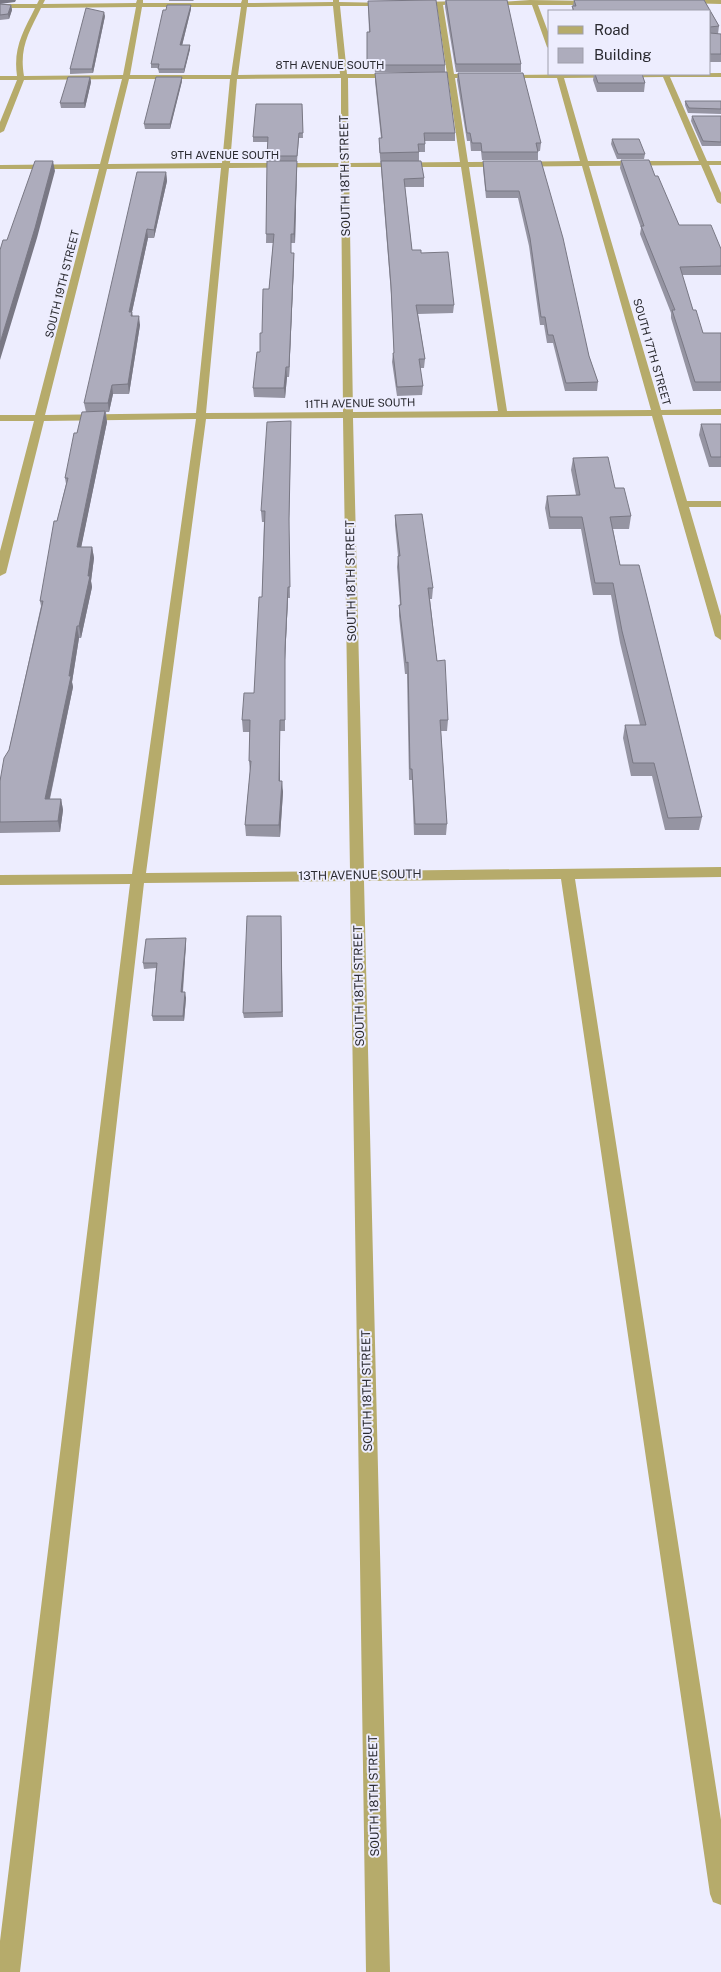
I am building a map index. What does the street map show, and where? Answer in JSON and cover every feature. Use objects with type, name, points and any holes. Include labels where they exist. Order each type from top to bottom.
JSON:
[{"type":"street","points":[[8,1972],[138,878],[201,417],[234,77],[244,2]]},
{"type":"street","points":[[0,6],[41,3],[336,2],[393,4]]},
{"type":"street","name":"SOUTH 18TH STREET","points":[[336,2],[344,77],[348,416],[378,1972]]},
{"type":"street","points":[[534,2],[548,41]]},
{"type":"street","points":[[676,2],[721,2]]},
{"type":"street","points":[[0,131],[20,78],[18,60],[22,40],[41,3]]},
{"type":"street","name":"SOUTH 19TH STREET","points":[[0,573],[126,78],[139,3]]},
{"type":"street","points":[[412,4],[602,3]]},
{"type":"street","points":[[440,4],[463,165],[503,414]]},
{"type":"street","points":[[500,76],[560,75]]},
{"type":"street","name":"SOUTH 17TH STREET","points":[[560,75],[683,504],[716,605],[721,636]]},
{"type":"street","points":[[665,75],[721,202]]},
{"type":"street","name":"8TH AVENUE SOUTH","points":[[0,78],[402,76]]},
{"type":"street","points":[[421,76],[490,76]]},
{"type":"street","points":[[683,117],[692,117]]},
{"type":"street","name":"9TH AVENUE SOUTH","points":[[0,167],[721,163]]},
{"type":"street","name":"11TH AVENUE SOUTH","points":[[0,418],[721,412]]},
{"type":"street","points":[[683,504],[721,504]]},
{"type":"street","name":"13TH AVENUE SOUTH","points":[[0,880],[721,872]]},
{"type":"street","points":[[567,873],[721,1894]]},
{"type":"building","points":[[436,0],[445,65],[375,65],[374,60],[367,60],[367,32],[370,32],[368,1]]},
{"type":"building","points":[[446,0],[507,0],[521,64],[456,64]]},
{"type":"building","points":[[574,0],[704,0],[710,10],[574,10],[572,6],[576,6]]},
{"type":"building","points":[[0,4],[11,5],[8,14],[0,15]]},
{"type":"building","points":[[167,5],[191,5],[180,45],[190,45],[184,69],[158,69],[159,64],[151,64],[163,10],[166,10]]},
{"type":"building","points":[[86,8],[104,12],[92,69],[70,69]]},
{"type":"building","points":[[711,12],[719,26],[711,27]]},
{"type":"building","points":[[711,33],[721,34],[721,54],[711,54]]},
{"type":"building","points":[[447,72],[455,133],[424,133],[425,144],[418,144],[419,152],[380,153],[379,138],[382,138],[375,73]]},
{"type":"building","points":[[458,73],[523,73],[541,143],[536,143],[538,152],[482,152],[481,143],[472,143],[470,133],[467,133]]},
{"type":"building","points":[[595,75],[642,75],[645,83],[598,83]]},
{"type":"building","points":[[68,77],[90,77],[84,103],[60,103]]},
{"type":"building","points":[[156,77],[182,77],[170,124],[144,124]]},
{"type":"building","points":[[685,101],[721,101],[721,109],[689,108]]},
{"type":"building","points":[[256,104],[302,104],[303,133],[299,133],[297,156],[267,156],[268,137],[253,137]]},
{"type":"building","points":[[692,116],[721,116],[721,142],[703,141]]},
{"type":"building","points":[[612,139],[639,139],[645,154],[618,154]]},
{"type":"building","points":[[621,160],[649,160],[679,225],[711,225],[721,249],[721,266],[680,267],[693,310],[696,310],[703,333],[721,333],[721,382],[695,382],[672,310],[675,310],[641,226],[644,226]]},
{"type":"building","points":[[35,161],[53,161],[0,343],[0,250],[3,240],[7,240]]},
{"type":"building","points":[[267,161],[297,161],[294,234],[291,234],[291,253],[294,253],[289,367],[286,367],[284,388],[253,388],[257,352],[260,352],[260,333],[262,333],[263,289],[269,289],[274,234],[266,234]]},
{"type":"building","points":[[381,161],[421,161],[424,178],[404,179],[412,250],[421,250],[421,253],[448,252],[454,305],[416,305],[425,359],[419,359],[423,386],[397,387],[393,353],[391,286]]},
{"type":"building","points":[[483,161],[541,161],[563,238],[589,356],[598,382],[566,383],[553,335],[548,335],[545,317],[541,317],[530,238],[519,191],[486,191]]},
{"type":"building","points":[[137,172],[166,172],[154,230],[147,229],[129,312],[132,312],[131,316],[139,316],[128,384],[112,385],[108,403],[84,403]]},
{"type":"building","points":[[105,411],[77,547],[92,547],[88,576],[90,576],[79,626],[77,626],[69,676],[71,676],[45,799],[61,799],[58,821],[0,822],[0,781],[4,758],[9,750],[43,601],[40,601],[54,521],[57,521],[68,478],[65,478],[74,433],[77,433],[82,412]]},
{"type":"building","points":[[291,421],[290,587],[288,587],[285,649],[285,720],[280,720],[279,781],[282,781],[279,825],[245,825],[251,761],[249,761],[250,720],[242,720],[244,693],[254,693],[259,597],[262,597],[265,511],[261,511],[267,422]]},
{"type":"building","points":[[701,424],[721,424],[721,457],[711,457]]},
{"type":"building","points":[[608,457],[615,488],[624,488],[631,516],[610,517],[620,565],[639,565],[702,817],[668,818],[654,763],[633,763],[625,725],[646,725],[622,631],[613,583],[595,583],[582,517],[550,517],[547,496],[580,495],[573,458]]},
{"type":"building","points":[[422,514],[433,588],[428,588],[437,661],[445,660],[448,720],[440,720],[447,824],[415,824],[412,769],[410,769],[408,662],[406,663],[399,605],[401,605],[398,556],[400,556],[395,515]]},
{"type":"building","points":[[247,916],[281,916],[282,1012],[243,1013]]},
{"type":"building","points":[[186,938],[181,992],[185,992],[183,1016],[152,1016],[157,963],[143,963],[146,939]]}]
